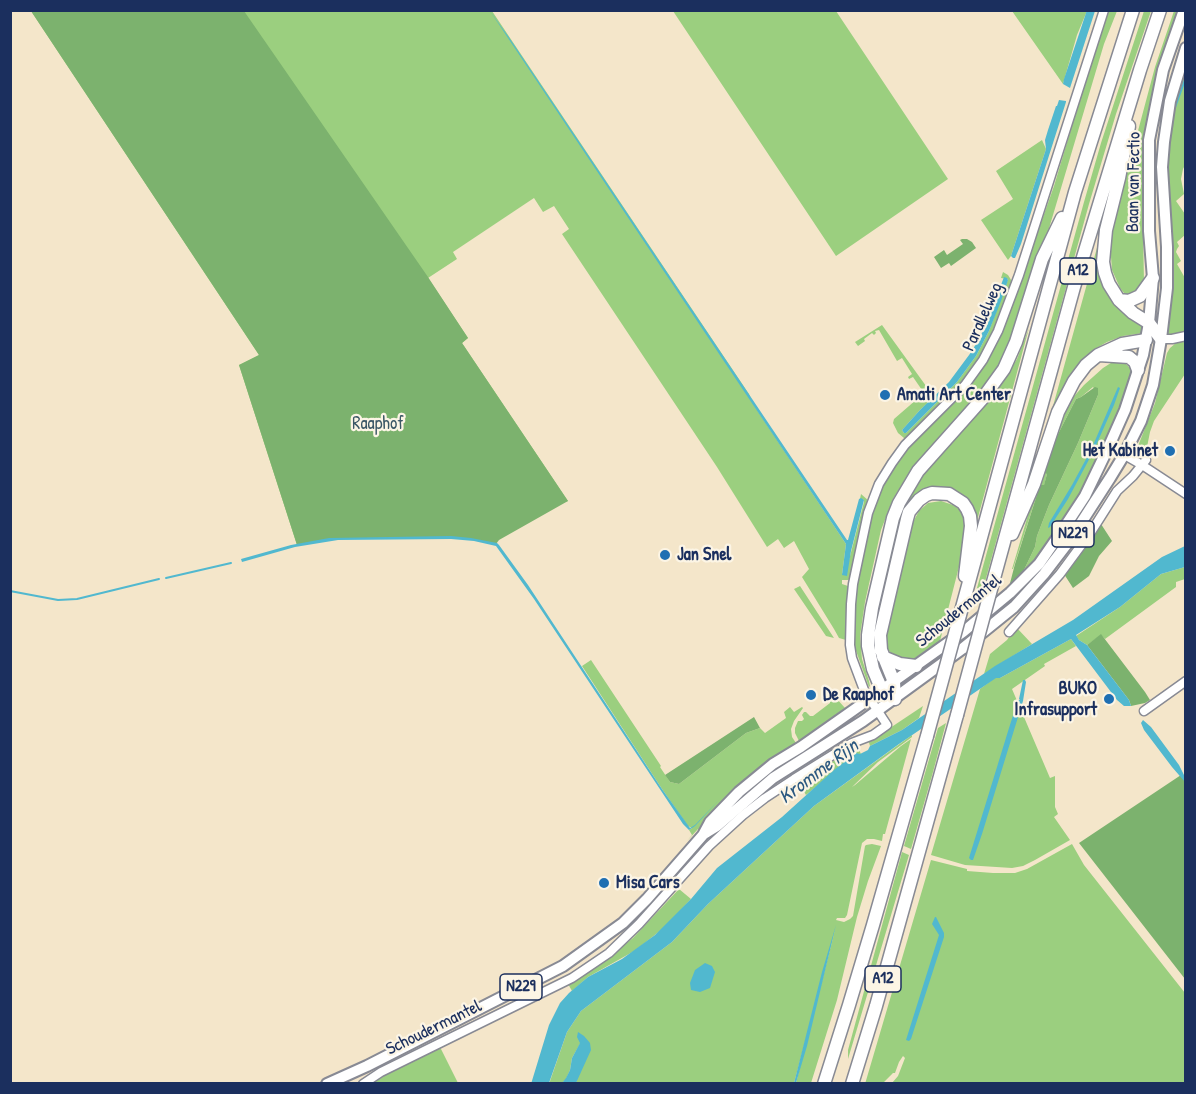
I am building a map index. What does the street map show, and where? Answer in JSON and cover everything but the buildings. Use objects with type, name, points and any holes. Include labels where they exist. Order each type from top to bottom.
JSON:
[{"type":"highway","name":"A12","points":[[824,1083],[896,847],[1075,192],[1133,10]]},
{"type":"highway","name":"A12","points":[[852,1083],[919,854],[1074,287],[1160,10]]},
{"type":"highway","name":"A12","points":[[1140,70],[1119,178],[1106,230],[1103,262],[1109,284],[1119,300],[1149,323],[1161,339]]},
{"type":"highway","name":"A12","points":[[882,690],[869,658],[868,635],[893,518],[918,471],[983,399],[1004,369],[1022,327],[1042,260],[1075,192]]},
{"type":"highway","points":[[1119,300],[1129,301],[1140,296],[1152,278]]},
{"type":"highway","name":"A12","points":[[995,574],[1034,484],[1062,402],[1081,372],[1098,355],[1122,344],[1146,340]]},
{"type":"highway","points":[[1098,355],[1128,357],[1133,360],[1138,370]]},
{"type":"highway","name":"A12","points":[[894,681],[883,657],[880,635],[903,529],[909,512],[926,495],[932,493],[949,494],[957,498],[963,503],[970,516],[971,526],[960,615]]},
{"type":"highway","points":[[883,657],[900,664],[916,666]]},
{"type":"highway","points":[[894,681],[895,699]]},
{"type":"highway","points":[[882,690],[895,699]]},
{"type":"main road","name":"Baan van Fectio","points":[[1149,323],[1152,278],[1149,140],[1163,70],[1184,10]]},
{"type":"main road","name":"Baan van Fectio","points":[[1161,339],[1167,288],[1164,142],[1170,101],[1185,48]]},
{"type":"main road","name":"Schoudermantel","points":[[327,1083],[367,1066],[563,966],[623,923],[635,921],[703,835],[710,822],[740,792],[773,764],[801,747],[963,632],[1024,580],[1039,564],[1085,496],[1110,446],[1138,370],[1149,323]]},
{"type":"main road","name":"Schoudermantel","points":[[703,835],[717,826],[773,778],[842,736],[895,699],[1014,607],[1044,574],[1070,540],[1124,455],[1141,421],[1153,385],[1161,339]]},
{"type":"main road","points":[[1146,340],[1161,339]]},
{"type":"main road","name":"Schoudermantel","points":[[342,1083],[367,1066]]},
{"type":"street","name":"Parallelweg","points":[[878,710],[864,690],[852,658],[850,628],[853,584],[868,513],[879,484],[892,463],[905,445],[965,385],[983,360],[998,331],[1019,275],[1104,10]]},
{"type":"street","points":[[1161,339],[1185,336]]},
{"type":"street","points":[[1110,446],[1124,455],[1144,462],[1185,494]]},
{"type":"street","points":[[1009,632],[1060,574],[1117,491],[1144,462]]},
{"type":"street","points":[[1144,711],[1185,681]]},
{"type":"street","name":"Schoudermantel","points":[[363,1083],[572,978],[609,953],[635,921],[743,815],[794,779],[852,743],[873,735],[887,725],[878,710]]},
{"type":"green space","points":[[31,11],[492,11],[749,394],[755,407],[846,544],[842,575],[849,560],[864,502],[860,499],[861,494],[869,501],[850,579],[842,580],[842,584],[849,588],[846,640],[839,638],[802,577],[809,569],[794,541],[784,548],[778,539],[767,547],[717,467],[562,234],[569,229],[554,206],[543,212],[534,198],[453,252],[457,259],[428,278],[468,338],[462,343],[568,501],[471,539],[339,539],[297,545],[239,365],[259,355]]},
{"type":"green space","name":"Raaphof","points":[[31,11],[244,11],[428,277],[468,338],[462,343],[568,501],[499,540],[496,544],[471,539],[448,538],[339,539],[297,545],[239,365],[259,355]]},
{"type":"green space","points":[[673,11],[836,11],[948,179],[836,256]]},
{"type":"green space","points":[[1012,11],[1087,11],[1077,35],[1063,84]]},
{"type":"green space","points":[[1108,11],[1117,11],[1104,44],[1036,272],[1015,334],[993,378],[912,468],[893,499],[881,530],[860,636],[862,659],[869,687],[855,648],[853,631],[857,580],[869,523],[881,488],[904,451],[961,395],[981,370],[990,354],[1010,311],[1054,186]]},
{"type":"green space","points":[[1144,11],[1151,11],[1116,114],[1089,204],[980,600],[972,606],[1101,143]]},
{"type":"green space","points":[[1174,11],[1181,11],[1150,121],[1142,178],[1144,282],[1138,291],[1128,295],[1120,288],[1112,270],[1110,244],[1155,67]]},
{"type":"green space","points":[[1185,61],[1186,163],[1181,179],[1184,194],[1176,201],[1185,214],[1185,235],[1177,242],[1179,246],[1176,252],[1181,261],[1177,264],[1185,278],[1185,331],[1179,334],[1167,334],[1167,155],[1173,111]]},
{"type":"green space","points":[[1042,140],[1046,149],[1008,260],[981,220],[1013,199],[996,171]]},
{"type":"green space","points":[[1100,237],[1099,258],[1139,323],[1144,327],[1143,333],[1123,336],[1107,342],[1093,350],[1080,363],[1038,460]]},
{"type":"green space","points":[[960,240],[972,242],[976,248],[951,266],[949,263],[941,268],[934,257],[944,250],[947,255],[963,244]]},
{"type":"green space","points":[[1003,272],[1013,283],[993,335],[969,375],[907,438],[904,438],[898,433],[893,423],[894,419],[924,393],[913,377],[909,379],[908,377],[912,374],[902,358],[897,361],[879,330],[864,339],[865,341],[858,346],[855,342],[882,325],[934,397],[902,430],[906,433],[957,382],[976,356],[989,331],[1008,279],[1001,278]]},
{"type":"green space","points":[[1029,328],[977,521],[973,510],[953,491],[907,508],[882,661],[877,662],[876,627],[898,515],[920,474],[1001,384],[1017,359]]},
{"type":"green space","points":[[1185,341],[1185,374],[1154,421],[1146,452],[1141,455],[1138,446],[1155,403],[1167,353],[1176,343]]},
{"type":"green space","points":[[1114,361],[1124,362],[1130,368],[1132,376],[1110,436],[1084,488],[1065,519],[1038,557],[1016,582],[1035,547],[1049,505],[1098,395],[1093,387],[1076,399],[1057,436],[1045,473],[1047,474],[1044,486],[1040,485],[1012,569],[1058,420],[1069,402],[1084,385]]},
{"type":"green space","points":[[1095,387],[1098,388],[1098,395],[1049,505],[1035,547],[1023,572],[1009,587],[1040,485],[1044,485],[1047,474],[1044,473],[1057,436],[1076,399]]},
{"type":"green space","points":[[941,501],[953,505],[963,514],[966,522],[962,555],[940,641],[907,661],[894,656],[887,648],[887,633],[912,524],[919,511],[928,503]]},
{"type":"green space","points":[[1101,524],[1112,541],[1099,556],[1089,576],[1073,588],[1064,574]]},
{"type":"green space","points":[[1185,567],[1185,579],[1176,582],[1176,587],[1105,639],[1101,635],[1087,645],[1076,636],[1120,607],[1161,574]]},
{"type":"green space","points":[[800,586],[834,638],[826,636],[794,589]]},
{"type":"green space","points":[[1016,627],[1032,644],[984,674],[990,654],[1007,640]]},
{"type":"green space","points":[[1101,634],[1150,700],[1131,706],[1129,700],[1087,645]]},
{"type":"green space","points":[[1071,639],[1076,646],[1044,664],[1045,666],[1012,689],[1050,778],[1055,776],[1055,807],[1058,814],[1054,817],[1070,840],[1023,866],[1012,868],[965,865],[931,855],[980,689],[996,677],[1000,678]]},
{"type":"green space","points":[[591,660],[670,782],[679,784],[746,733],[760,728],[765,733],[786,718],[784,712],[790,707],[794,712],[802,707],[791,729],[796,743],[754,773],[725,799],[687,841],[692,835],[689,830],[692,828],[688,826],[662,789],[582,666]]},
{"type":"green space","points":[[836,698],[845,708],[799,741],[795,728],[798,721],[804,719],[802,715],[804,712],[813,716]]},
{"type":"green space","points":[[923,706],[919,718],[902,730],[870,746],[868,739]]},
{"type":"green space","points":[[754,717],[760,728],[746,733],[679,784],[670,782],[665,775]]},
{"type":"green space","points":[[946,723],[911,849],[904,846],[938,728]]},
{"type":"green space","points":[[912,735],[878,762],[852,787],[911,739],[885,834],[883,834],[882,841],[867,839],[862,843],[847,915],[845,918],[836,920],[844,922],[853,916],[865,846],[872,844],[881,846],[857,917],[837,1000],[811,1083],[796,1083],[836,926],[794,1083],[576,1083],[581,1042],[572,1058],[566,1079],[562,1083],[549,1084],[567,1032],[581,1011],[672,942],[708,904],[814,806]]},
{"type":"green space","points":[[857,746],[861,754],[856,754],[806,795],[797,780],[807,774],[809,776],[844,752]]},
{"type":"green space","points":[[1181,775],[1186,782],[1185,979],[1079,843]]},
{"type":"green space","points":[[726,801],[699,830],[698,829]]},
{"type":"green space","points":[[1072,844],[1084,865],[1185,993],[1185,1083],[892,1083],[898,1076],[905,1058],[903,1056],[895,1073],[883,1083],[865,1084],[931,860],[967,869],[967,871],[1015,873],[1027,869]]},
{"type":"green space","points":[[902,852],[909,855],[848,1059],[848,1050]]},
{"type":"green space","points":[[679,889],[691,899],[666,926],[636,950],[588,977],[572,991],[567,982],[611,955],[633,938]]},
{"type":"green space","points":[[440,1047],[458,1083],[372,1084],[387,1074]]},
{"type":"water","points":[[1087,10],[1095,11],[1070,88],[1063,84],[1064,79]]},
{"type":"water","points":[[490,11],[847,540],[859,499],[864,500],[847,576],[842,575],[846,544]]},
{"type":"water","points":[[1059,100],[1066,102],[1021,244],[1013,258],[1011,256],[1046,149],[1045,140]]},
{"type":"water","points":[[1004,277],[1008,280],[1001,301],[976,356],[957,382],[904,433],[902,430],[949,382],[972,351],[984,329]]},
{"type":"water","points":[[1118,387],[1120,388],[1114,405],[1093,452],[1068,499],[1048,528],[1091,450]]},
{"type":"water","points":[[451,536],[499,545],[690,828],[719,800],[695,826],[689,830],[683,824],[534,599],[496,546],[451,539],[338,540],[295,547],[242,562],[241,559],[291,545],[329,538]]},
{"type":"water","points":[[1185,546],[1185,567],[1161,574],[1120,607],[1076,635],[1087,645],[1129,700],[1131,706],[1124,706],[1117,700],[1071,639],[1000,678],[996,678],[899,744],[814,806],[708,904],[672,942],[581,1011],[567,1032],[549,1083],[531,1084],[549,1025],[560,1003],[569,993],[588,977],[622,959],[655,935],[691,899],[717,868],[782,817],[834,770],[856,753],[860,754],[868,750],[870,746],[902,730],[995,666],[1073,620],[1162,557]]},
{"type":"water","points":[[1023,680],[1026,682],[1023,701],[982,834],[973,860],[971,860],[969,858],[1018,700],[1020,700]]},
{"type":"water","points":[[1143,720],[1151,727],[1179,765],[1185,782],[1144,730],[1141,723]]},
{"type":"water","points":[[935,917],[944,937],[909,1041],[906,1040],[939,935],[932,924]]},
{"type":"water","points":[[836,925],[807,1046],[796,1083],[794,1083],[822,972]]},
{"type":"water","points":[[705,963],[712,966],[715,972],[710,988],[700,992],[691,990],[690,983],[695,970]]},
{"type":"water","points":[[578,1032],[590,1043],[591,1050],[576,1083],[562,1083],[570,1070],[572,1058],[580,1043],[577,1037]]},
{"type":"waterway","points":[[1173,113],[1186,77]]},
{"type":"waterway","points":[[166,578],[231,563]]},
{"type":"waterway","points":[[10,591],[58,600],[77,599],[159,579]]},
{"type":"place","name":"Amati Art Center","points":[[885,395]]},
{"type":"place","name":"Het Kabinet","points":[[1170,451]]},
{"type":"place","name":"Jan Snel","points":[[665,555]]},
{"type":"place","name":"De Raaphof","points":[[811,695]]},
{"type":"place","name":"BUKO Infrasupport","points":[[1109,699]]},
{"type":"place","name":"Misa Cars","points":[[604,883]]},
{"type":"water label","name":"Kromme Rijn","points":[[819,772]]}]
